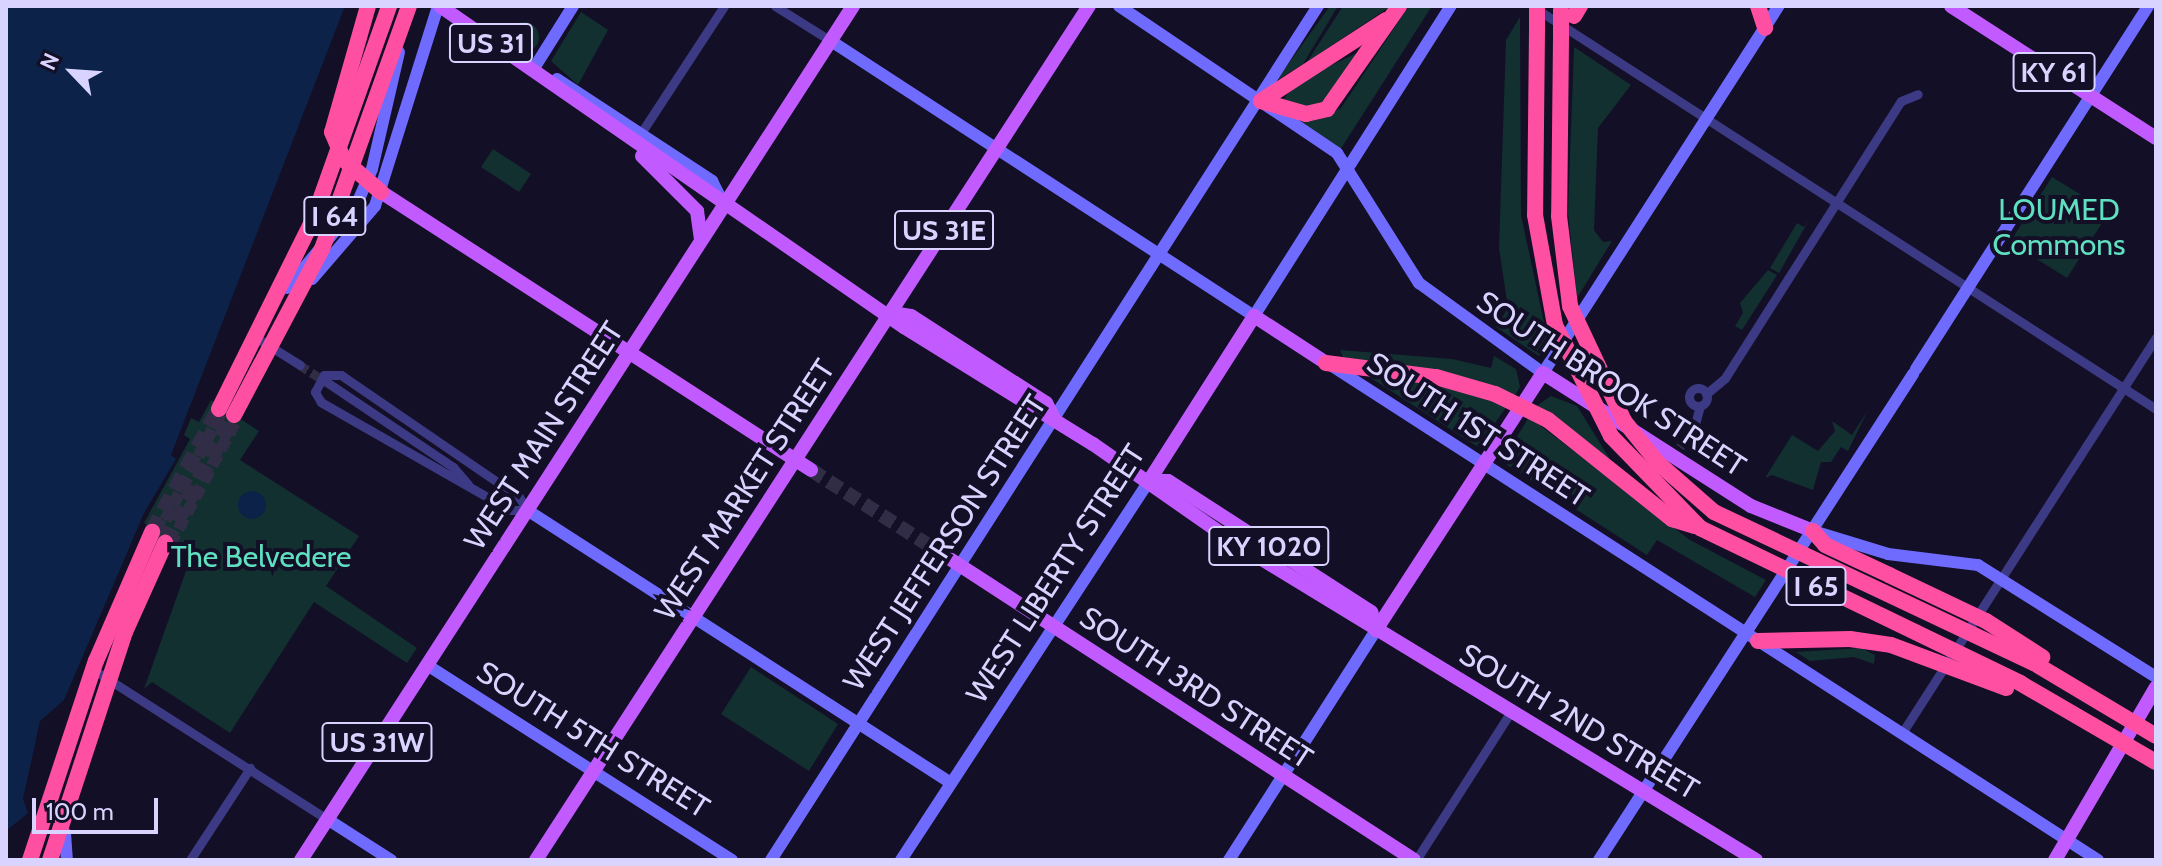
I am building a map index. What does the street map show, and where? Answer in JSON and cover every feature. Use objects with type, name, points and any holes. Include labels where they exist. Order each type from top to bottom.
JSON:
[{"type":"highway","points":[[368,6],[332,132],[335,148],[381,192]]},
{"type":"highway","name":"I 64","points":[[228,414],[313,220],[389,6]]},
{"type":"highway","name":"I 64","points":[[228,414],[322,249],[411,6]]},
{"type":"highway","name":"I 65","points":[[1535,6],[1535,215],[1555,325],[1578,383],[1611,436],[1700,528],[2095,725],[2156,762]]},
{"type":"highway","points":[[1758,6],[1765,28]]},
{"type":"highway","points":[[1261,101],[1306,114],[1327,109],[1396,10]]},
{"type":"highway","points":[[1261,101],[1396,10]]},
{"type":"highway","name":"I 65","points":[[1569,10],[1562,47],[1559,216],[1570,306],[1624,421],[1658,463],[1714,512],[2024,658],[2156,736]]},
{"type":"highway","points":[[1326,363],[1428,375],[1495,394],[1565,432],[1672,519],[1700,528]]},
{"type":"highway","points":[[1813,531],[1825,545],[1995,626],[2121,715]]},
{"type":"highway","points":[[27,860],[96,661],[161,539]]},
{"type":"highway","points":[[52,860],[120,645],[161,539]]},
{"type":"highway","points":[[1752,637],[1850,639],[1891,645],[2095,725]]},
{"type":"main road","name":"US 31","points":[[439,6],[634,135],[724,205]]},
{"type":"main road","name":"WEST MAIN STREET","points":[[301,860],[853,6]]},
{"type":"main road","name":"US 31E","points":[[997,148],[1089,6]]},
{"type":"main road","name":"KY 61","points":[[1951,6],[2156,138]]},
{"type":"main road","points":[[634,135],[692,204],[702,222],[701,239]]},
{"type":"main road","name":"WEST MARKET STREET","points":[[536,860],[997,148]]},
{"type":"main road","points":[[381,192],[811,470]]},
{"type":"main road","name":"SOUTH 2ND STREET","points":[[724,205],[891,313],[911,316],[1046,403],[1056,420],[1376,630],[1510,713],[1645,789],[1756,860]]},
{"type":"main road","name":"SOUTH 1ST STREET","points":[[1254,316],[1326,363]]},
{"type":"main road","name":"WEST LIBERTY STREET","points":[[1149,481],[1254,316]]},
{"type":"main road","points":[[1376,630],[1543,373]]},
{"type":"main road","name":"SOUTH BROOK STREET","points":[[1543,373],[1677,452],[1772,518],[1813,531]]},
{"type":"main road","name":"SOUTH 3RD STREET","points":[[955,563],[1415,860]]},
{"type":"main road","points":[[2055,860],[2156,687]]},
{"type":"street","points":[[228,414],[260,340],[298,270],[348,220],[366,180],[411,6]]},
{"type":"street","points":[[228,414],[275,350],[316,273],[355,235],[381,192],[439,6]]},
{"type":"street","points":[[450,6],[634,135],[712,181],[724,205]]},
{"type":"street","points":[[536,65],[573,6]]},
{"type":"street","points":[[634,135],[724,6]]},
{"type":"street","points":[[775,6],[831,41]]},
{"type":"street","name":"SOUTH BROOK STREET","points":[[1119,6],[1261,101],[1349,168],[1419,283],[1543,373]]},
{"type":"street","name":"WEST JEFFERSON STREET","points":[[771,860],[859,724],[955,563],[1056,420],[1261,101],[1318,6]]},
{"type":"street","points":[[1254,316],[1451,6]]},
{"type":"street","points":[[1535,6],[2156,409]]},
{"type":"street","points":[[1543,373],[1779,6]]},
{"type":"street","points":[[1599,860],[1752,637],[1813,531],[2148,6]]},
{"type":"street","name":"SOUTH 1ST STREET","points":[[831,41],[1254,316]]},
{"type":"street","points":[[1695,425],[1706,394],[1722,383],[1901,101],[1918,94]]},
{"type":"street","points":[[1902,733],[2156,337]]},
{"type":"street","points":[[260,340],[300,365]]},
{"type":"street","name":"SOUTH 1ST STREET","points":[[1326,363],[2098,860]]},
{"type":"street","points":[[479,472],[451,472],[321,402],[318,383],[324,375],[341,375],[519,497],[527,510],[951,783]]},
{"type":"street","points":[[328,383],[470,486],[510,510],[527,510]]},
{"type":"street","points":[[1700,406],[1689,401],[1690,392],[1697,388],[1706,394]]},
{"type":"street","points":[[451,472],[461,456]]},
{"type":"street","name":"WEST LIBERTY STREET","points":[[901,860],[1149,481]]},
{"type":"street","name":"SOUTH BROOK STREET","points":[[1813,531],[1888,554],[1963,558],[2001,578],[2156,677]]},
{"type":"street","points":[[52,860],[47,837],[49,815],[97,672],[161,539]]},
{"type":"street","points":[[67,860],[63,842],[112,681],[161,539]]},
{"type":"street","points":[[1229,860],[1376,630]]},
{"type":"street","name":"SOUTH 5TH STREET","points":[[427,665],[732,860]]},
{"type":"street","points":[[97,672],[391,860]]},
{"type":"street","points":[[1415,860],[1510,713]]},
{"type":"street","points":[[190,860],[250,768]]},
{"type":"green space","points":[[1330,6],[1338,6],[1303,64],[1276,81]]},
{"type":"green space","points":[[1343,6],[1391,6],[1307,62]]},
{"type":"green space","points":[[1409,6],[1432,6],[1340,150],[1292,115],[1315,120],[1341,108]]},
{"type":"green space","points":[[581,12],[608,30],[578,85],[551,61]]},
{"type":"green space","points":[[1520,17],[1521,215],[1548,341],[1539,356],[1496,327],[1508,308],[1499,248],[1506,40]]},
{"type":"green space","points":[[524,22],[530,23],[538,31],[538,43],[530,51],[524,52],[518,51],[510,43],[509,37],[510,31],[518,23]]},
{"type":"green space","points":[[1574,47],[1631,85],[1598,128],[1594,230],[1603,242],[1612,241],[1577,298],[1568,212]]},
{"type":"green space","points":[[1357,53],[1326,101],[1314,109],[1283,101],[1294,83]]},
{"type":"green space","points":[[493,149],[531,174],[519,192],[481,167]]},
{"type":"green space","name":"LOUMED Commons","points":[[2052,177],[2109,212],[2067,278],[2010,242]]},
{"type":"green space","points":[[1809,220],[1779,273],[1770,268],[1797,223],[1804,227]]},
{"type":"green space","points":[[1768,270],[1777,275],[1742,330],[1735,326],[1743,313],[1740,303]]},
{"type":"green space","points":[[1340,350],[1452,359],[1491,368],[1494,356],[1516,369],[1520,387],[1514,397],[1427,369],[1343,357]]},
{"type":"green space","points":[[1357,369],[1447,385],[1507,406],[1478,447]]},
{"type":"green space","points":[[1551,396],[1577,406],[1610,459],[1535,407]]},
{"type":"green space","name":"The Belvedere","points":[[211,400],[259,431],[240,460],[359,536],[326,586],[417,648],[407,663],[314,602],[230,733],[152,682],[144,689],[192,554],[144,523],[190,439],[184,435],[191,418],[199,422]]},
{"type":"green space","points":[[1868,410],[1848,451],[1841,447],[1831,462],[1821,462],[1813,490],[1772,475],[1765,478],[1792,435],[1818,451],[1835,431],[1832,421],[1852,435]]},
{"type":"green space","points":[[1529,417],[1690,540],[1766,580],[1755,597],[1657,540],[1647,555],[1507,465],[1505,456]]},
{"type":"green space","points":[[1861,648],[1875,655],[1874,664],[1854,657],[1810,661],[1796,652]]},
{"type":"green space","points":[[751,667],[838,724],[809,771],[721,714]]},
{"type":"water","points":[[6,6],[345,6],[171,455],[176,459],[144,513],[64,700],[40,721],[23,799],[28,813],[6,831]]},
{"type":"water","points":[[252,491],[262,495],[266,505],[262,515],[252,519],[242,515],[238,505],[242,495]]},
{"type":"tunnel","points":[[300,365],[328,383]]},
{"type":"tunnel","points":[[152,532],[219,409]]},
{"type":"tunnel","points":[[157,536],[222,411]]},
{"type":"tunnel","points":[[165,543],[234,415]]},
{"type":"tunnel","points":[[170,545],[237,419]]},
{"type":"tunnel","points":[[1680,447],[1694,428]]},
{"type":"tunnel","points":[[811,470],[950,559]]}]
